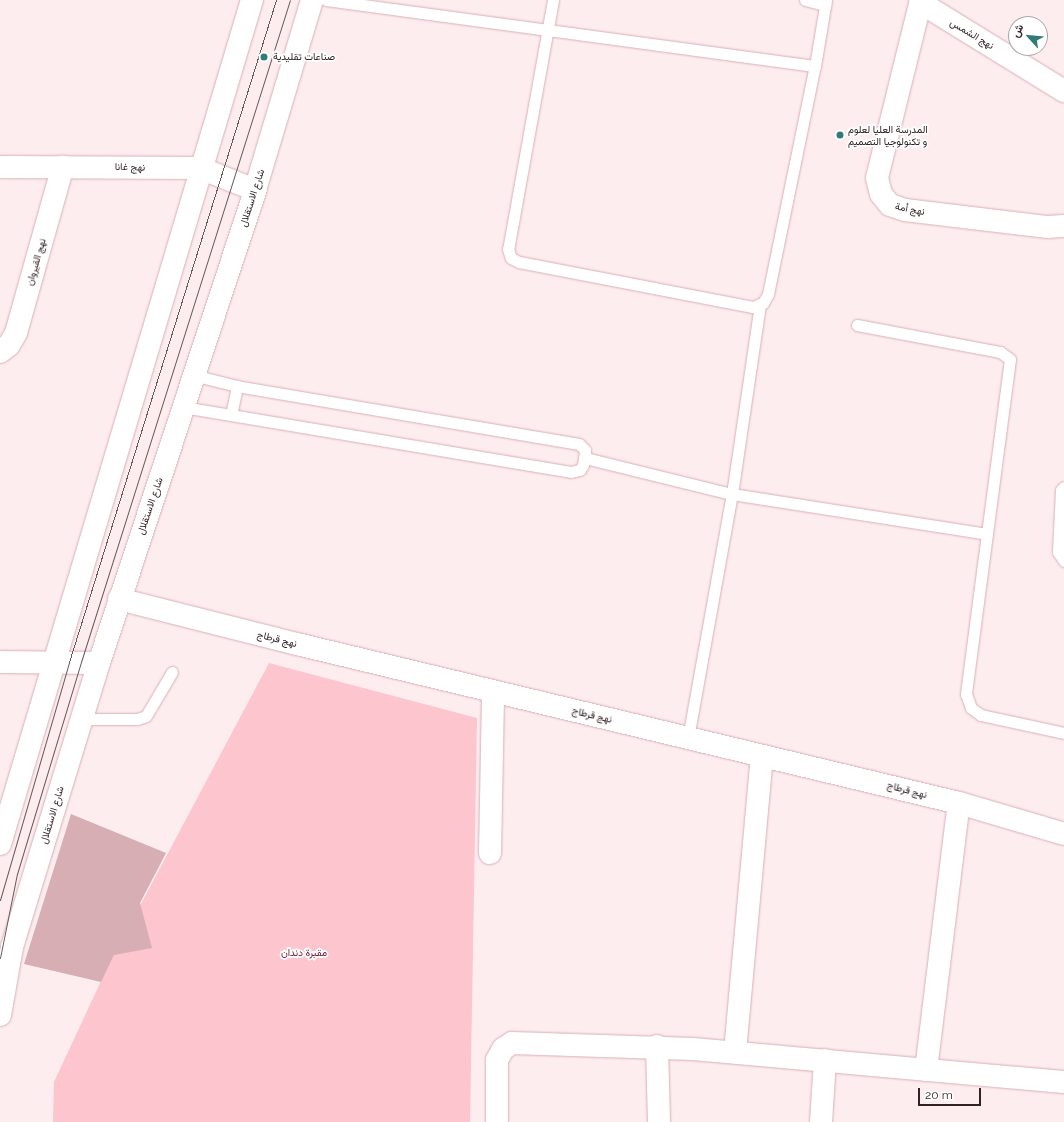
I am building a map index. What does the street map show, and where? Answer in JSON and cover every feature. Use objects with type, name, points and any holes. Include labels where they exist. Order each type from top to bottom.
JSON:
[{"type":"main road","points":[[0,844],[200,168],[252,0]]},
{"type":"main road","name":"شارع الاستقلال","points":[[0,1015],[12,947],[82,719],[119,599],[255,190],[312,0]]},
{"type":"main road","name":"نهج الشمس","points":[[921,1],[1064,91]]},
{"type":"main road","name":"نهج أمة","points":[[921,1],[877,178],[881,194],[890,205],[906,210],[1056,227]]},
{"type":"main road","name":"نهج غانا","points":[[0,168],[63,166],[200,168],[255,190]]},
{"type":"main road","name":"نهج القيروان","points":[[0,352],[9,344],[16,333],[63,166]]},
{"type":"main road","name":"نهج قرطاج","points":[[119,599],[493,692],[959,803],[1064,834]]},
{"type":"main road","points":[[0,662],[54,661],[99,664]]},
{"type":"main road","points":[[490,853],[493,692]]},
{"type":"main road","points":[[735,1052],[762,756]]},
{"type":"main road","points":[[926,1070],[959,803]]},
{"type":"main road","points":[[497,1122],[497,1060],[503,1049],[512,1042],[657,1046],[1064,1082]]},
{"type":"main road","points":[[657,1046],[659,1122]]},
{"type":"main road","points":[[821,1122],[824,1060]]},
{"type":"lane","points":[[326,0],[815,66]]},
{"type":"lane","points":[[553,0],[549,30],[508,249],[511,258],[519,262],[754,307],[760,304],[768,294],[815,66],[826,3],[805,0]]},
{"type":"lane","points":[[688,738],[732,494],[760,304]]},
{"type":"lane","points":[[857,325],[1000,352],[1010,359],[966,694],[971,708],[981,715],[1064,732]]},
{"type":"lane","points":[[183,407],[571,472],[580,470],[585,458],[585,450],[579,444],[237,386],[193,375]]},
{"type":"lane","points":[[230,415],[237,386]]},
{"type":"lane","points":[[585,458],[732,494],[987,534]]},
{"type":"lane","points":[[1064,487],[1061,490],[1058,552],[1064,562]]},
{"type":"lane","points":[[82,719],[136,719],[146,716],[172,672]]},
{"type":"green space","name":"مقبرة دندان","points":[[269,663],[477,718],[470,1122],[53,1122],[54,1082],[108,966]]},
{"type":"building","points":[[71,814],[166,853],[140,903],[152,948],[114,955],[101,982],[24,964]]},
{"type":"tram line","points":[[0,900],[69,662],[276,0]]},
{"type":"tram line","points":[[0,958],[17,874],[81,662],[290,0]]},
{"type":"place","name":"صناعات تقليدية","points":[[264,57]]},
{"type":"place","name":"المدرسة العليا لعلوم و تكنولوجيا التصميم","points":[[840,135]]}]
